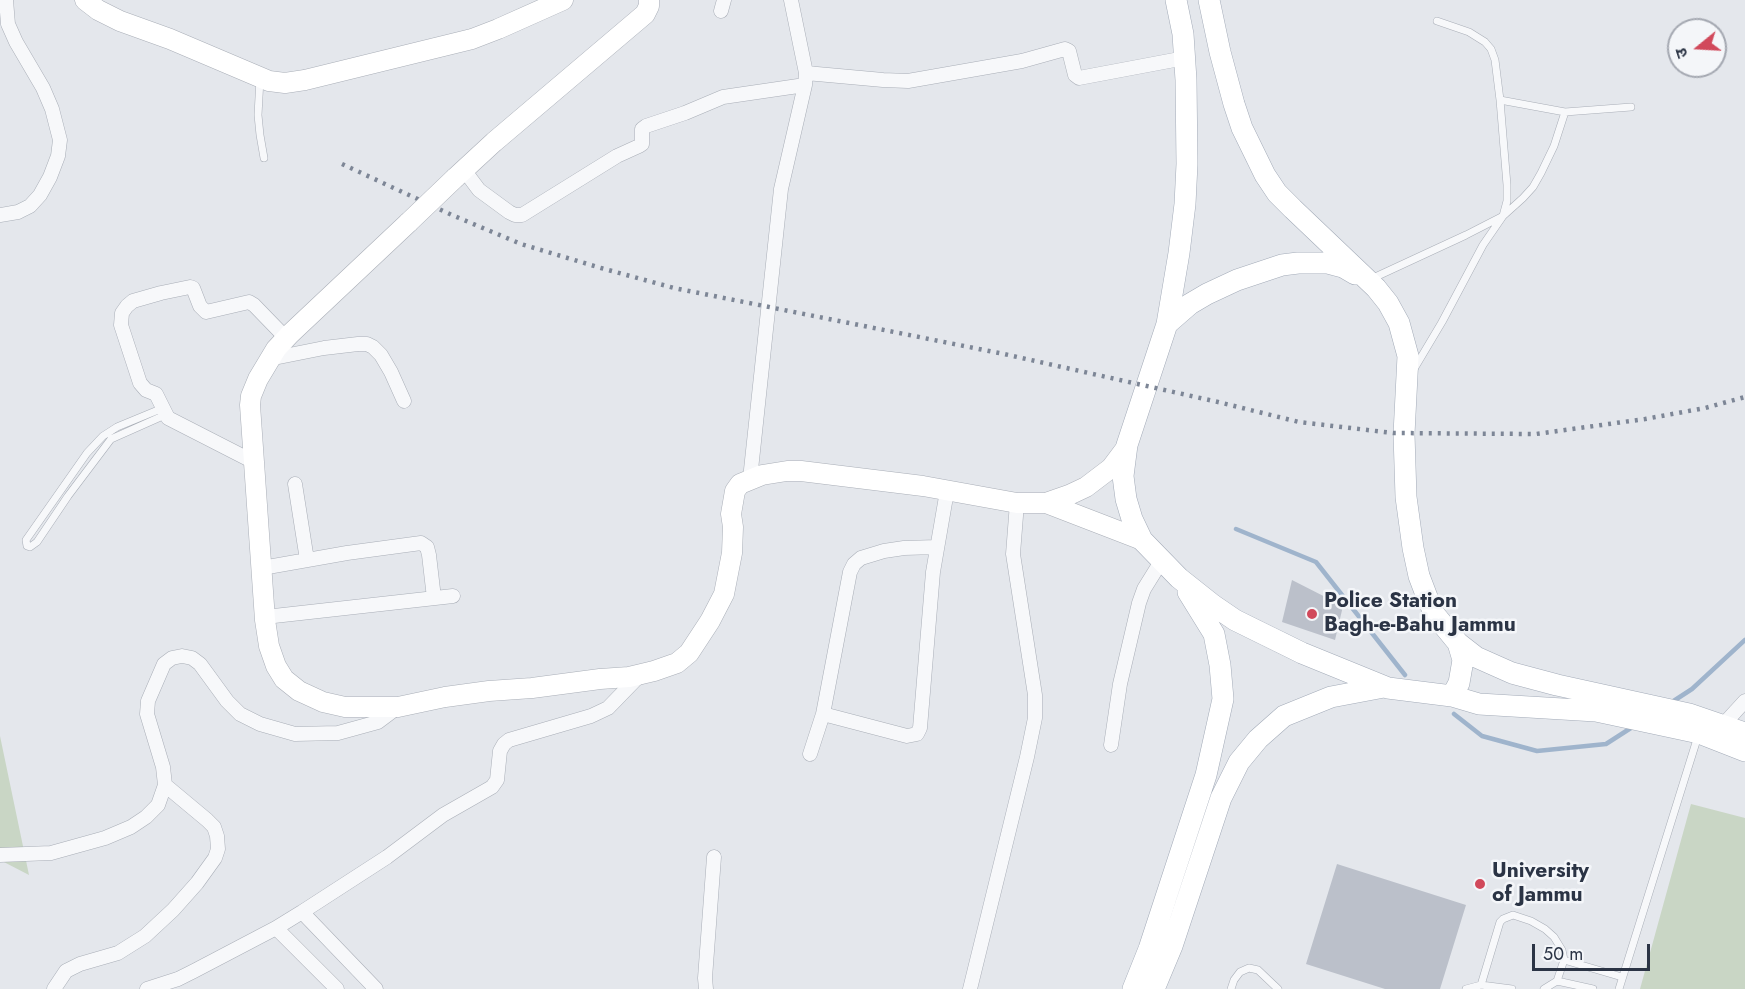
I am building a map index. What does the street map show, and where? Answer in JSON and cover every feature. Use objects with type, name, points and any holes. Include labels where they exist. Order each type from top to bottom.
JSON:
[{"type":"main road","points":[[85,0],[98,10],[120,21],[277,82],[304,80],[472,39],[563,0]]},
{"type":"main road","points":[[649,0],[645,14],[511,127],[286,338],[258,379],[250,405],[265,617],[269,646],[276,666],[284,679],[299,691],[323,702],[345,707],[398,707],[478,692],[532,688],[654,671],[677,663],[689,653],[714,615],[724,594],[729,573],[732,554],[732,501],[740,484],[750,479],[787,471],[809,472],[923,486],[1017,503],[1046,503],[1086,487],[1111,468],[1126,448]]},
{"type":"main road","points":[[1176,0],[1185,58],[1187,164],[1185,204],[1167,324],[1126,448],[1123,476],[1126,499],[1142,540],[1179,578],[1235,620],[1302,653],[1384,687],[1452,696],[1479,704],[1598,702]]},
{"type":"main road","points":[[1210,1],[1220,52],[1234,104],[1242,128],[1265,175],[1293,209],[1366,281]]},
{"type":"main road","points":[[1167,324],[1190,304],[1207,294],[1237,280],[1282,265],[1306,262],[1328,263],[1343,267],[1376,288],[1399,323],[1408,356],[1404,460],[1413,548],[1426,597],[1436,615],[1458,644],[1476,657],[1512,673],[1557,685],[1598,702],[1691,726],[1745,751]]},
{"type":"main road","points":[[1046,503],[1142,540]]},
{"type":"main road","points":[[1133,989],[1149,949],[1206,774],[1223,699],[1214,634],[1179,578]]},
{"type":"main road","points":[[1452,696],[1461,673],[1463,660],[1458,644]]},
{"type":"main road","points":[[1154,989],[1172,946],[1221,798],[1239,762],[1258,738],[1284,716],[1331,697],[1384,687]]},
{"type":"main road","points":[[1691,726],[1723,725],[1745,733]]},
{"type":"street","points":[[0,215],[18,212],[30,206],[40,195],[58,156],[60,140],[52,109],[43,88],[8,24],[6,0]]},
{"type":"street","points":[[750,479],[781,189],[806,79],[791,0]]},
{"type":"street","points":[[459,174],[509,212],[522,215],[617,156],[642,144],[642,129],[646,126],[723,97],[806,79],[908,81],[1022,61],[1065,49],[1069,51],[1075,75],[1079,78],[1185,58]]},
{"type":"street","points":[[254,462],[172,421],[156,394],[146,390],[140,383],[121,325],[122,313],[133,301],[190,287],[193,288],[200,306],[206,312],[249,302],[286,338]]},
{"type":"street","points":[[270,359],[324,348],[367,344],[381,355],[392,372],[404,401]]},
{"type":"street","points":[[296,484],[307,560]]},
{"type":"street","points":[[823,714],[907,736],[917,734],[920,728],[933,572],[947,491]]},
{"type":"street","points":[[970,989],[1028,757],[1035,718],[1035,695],[1013,554],[1017,503]]},
{"type":"street","points":[[262,568],[421,543],[427,547],[429,555],[434,598]]},
{"type":"street","points":[[810,754],[823,714],[850,572],[854,564],[861,558],[884,551],[938,547]]},
{"type":"street","points":[[1111,745],[1119,684],[1139,603],[1144,589],[1162,560]]},
{"type":"street","points":[[265,617],[453,596]]},
{"type":"street","points":[[0,855],[51,854],[131,827],[158,805],[165,785],[163,767],[147,714],[148,701],[164,664],[172,658],[182,656],[192,658],[200,664],[227,701],[240,714],[260,724],[296,734],[338,733],[378,722],[398,707]]},
{"type":"street","points":[[147,989],[178,979],[302,912],[387,857],[443,815],[492,787],[497,780],[500,751],[509,740],[591,716],[608,708],[641,674]]},
{"type":"street","points":[[1723,725],[1745,701]]},
{"type":"street","points":[[54,989],[66,970],[118,953],[145,936],[173,910],[215,858],[218,849],[214,827],[165,785]]},
{"type":"street","points":[[706,989],[714,857]]},
{"type":"street","points":[[302,912],[376,989]]},
{"type":"street","points":[[276,928],[337,989]]},
{"type":"lane","points":[[1366,281],[1503,216],[1507,201],[1507,185],[1495,60],[1491,49],[1485,42],[1469,32],[1437,21]]},
{"type":"lane","points":[[260,77],[258,115],[264,158]]},
{"type":"lane","points":[[1500,100],[1565,112],[1631,107]]},
{"type":"lane","points":[[1408,379],[1442,322],[1482,245],[1503,216],[1533,187],[1554,146],[1565,112]]},
{"type":"lane","points":[[164,411],[111,439],[68,496],[37,543],[30,547],[27,546],[26,540],[87,453],[103,436],[117,427],[164,411]]},
{"type":"lane","points":[[1618,989],[1691,726]]},
{"type":"lane","points":[[1481,986],[1503,919],[1508,916],[1517,916],[1545,928],[1558,943],[1564,960],[1557,981],[1544,989]]},
{"type":"lane","points":[[1564,960],[1622,977]]},
{"type":"lane","points":[[1231,989],[1233,980],[1240,972],[1249,968],[1258,970],[1278,989]]},
{"type":"lane","points":[[1557,981],[1593,989]]},
{"type":"lane","points":[[1466,989],[1481,986],[1512,989]]},
{"type":"green space","points":[[0,736],[29,875],[0,860]]},
{"type":"green space","points":[[1691,804],[1745,818],[1745,989],[1640,989]]},
{"type":"building","name":"Police Station Bagh-e-Bahu Jammu","points":[[1292,580],[1343,606],[1335,640],[1282,622]]},
{"type":"building","points":[[1337,864],[1466,905],[1440,989],[1385,989],[1306,964]]},
{"type":"waterway","points":[[1236,529],[1316,562],[1405,675]]},
{"type":"waterway","points":[[1672,702],[1692,689],[1745,640]]},
{"type":"waterway","points":[[1454,714],[1482,736],[1537,751],[1606,744],[1634,726]]},
{"type":"railway","points":[[342,164],[521,244],[674,288],[1004,354],[1299,422],[1393,433],[1536,434],[1645,419],[1705,408],[1745,397]]},
{"type":"place","name":"Police Station Bagh-e-Bahu Jammu","points":[[1312,614]]},
{"type":"place","name":"University of Jammu","points":[[1480,884]]}]
